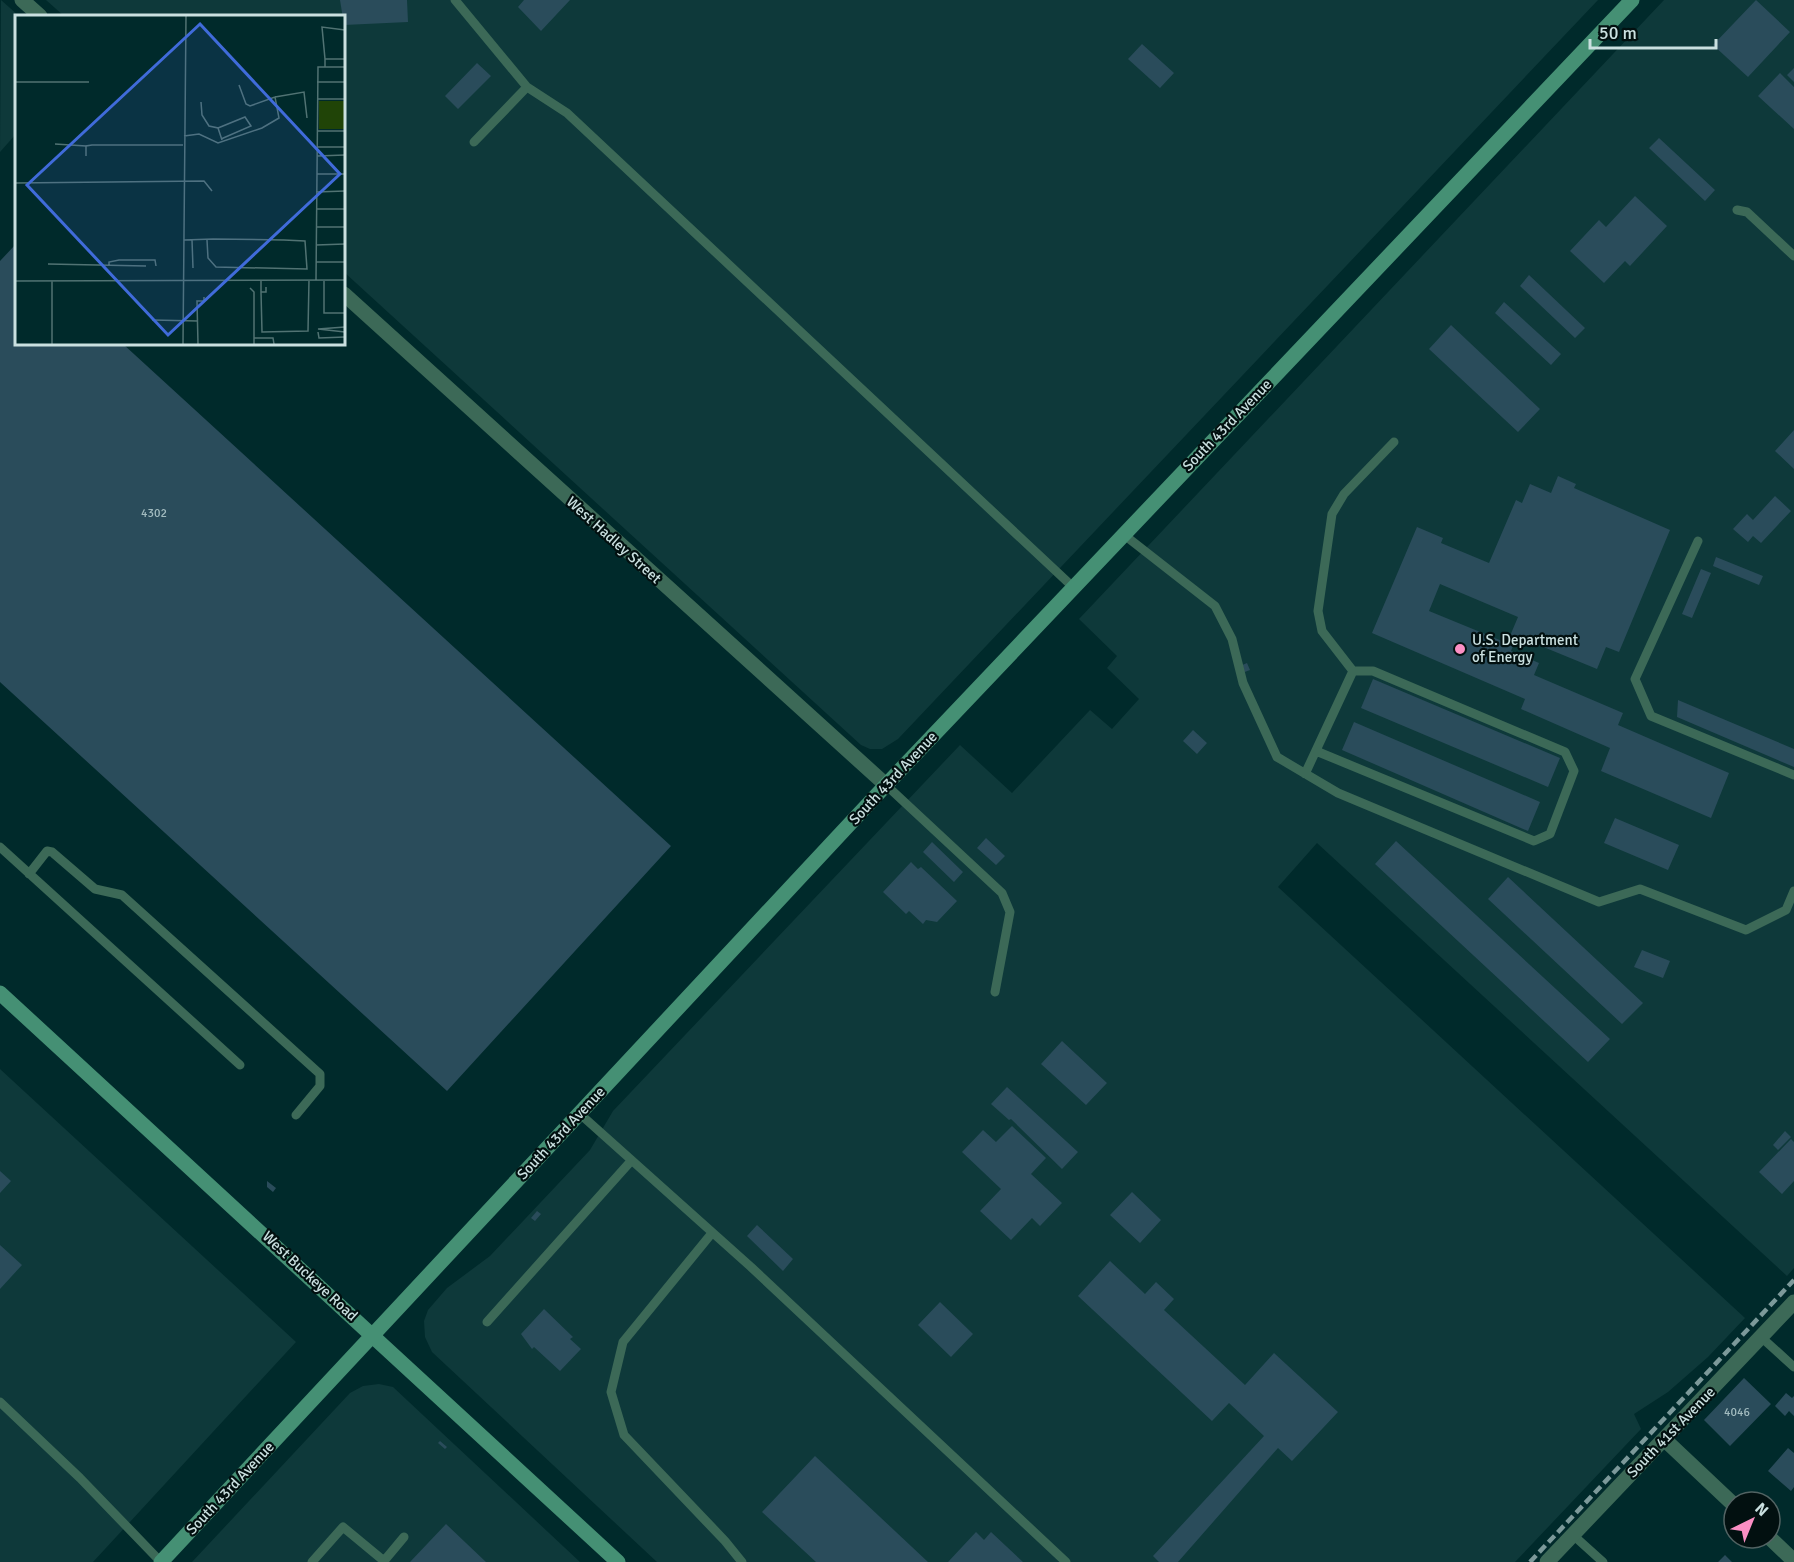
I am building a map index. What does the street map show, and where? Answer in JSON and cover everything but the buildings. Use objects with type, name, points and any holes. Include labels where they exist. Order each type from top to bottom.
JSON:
[{"type":"main road","name":"South 43rd Avenue","points":[[161,1562],[885,785],[1632,0]]},
{"type":"main road","name":"West Buckeye Road","points":[[0,993],[618,1562]]},
{"type":"street","points":[[22,0],[39,15]]},
{"type":"street","name":"West Hadley Street","points":[[345,295],[885,785]]},
{"type":"street","name":"South 41st Avenue","points":[[1547,1562],[1794,1302]]},
{"type":"street","points":[[1664,1439],[1722,1493]]},
{"type":"street","points":[[1782,1550],[1794,1561]]},
{"type":"lane","points":[[455,0],[527,87],[567,113],[1073,587]]},
{"type":"lane","points":[[474,142],[527,87]]},
{"type":"lane","points":[[1737,210],[1747,212],[1794,256]]},
{"type":"lane","points":[[1353,671],[1322,631],[1318,611],[1332,514],[1344,494],[1394,442]]},
{"type":"lane","points":[[1123,534],[1215,606],[1232,639],[1243,683],[1277,757],[1338,793],[1599,902],[1640,889],[1746,930],[1786,910],[1794,891]]},
{"type":"lane","points":[[1698,541],[1635,679],[1651,716],[1794,775]]},
{"type":"lane","points":[[1305,774],[1353,671]]},
{"type":"lane","points":[[1316,751],[1534,841],[1550,834],[1574,771],[1565,752],[1373,671],[1353,671]]},
{"type":"lane","points":[[885,785],[1002,893],[1010,912],[995,992]]},
{"type":"lane","points":[[0,847],[240,1065]]},
{"type":"lane","points":[[29,874],[47,852],[52,852],[95,889],[122,895],[320,1074],[320,1086],[296,1114]]},
{"type":"lane","points":[[579,1114],[712,1233],[1066,1562]]},
{"type":"lane","points":[[487,1322],[631,1161]]},
{"type":"lane","points":[[712,1233],[623,1342],[611,1392],[624,1435],[725,1541],[742,1562]]},
{"type":"lane","points":[[1761,1337],[1794,1367]]},
{"type":"lane","points":[[0,1402],[80,1478],[161,1562]]},
{"type":"lane","points":[[312,1562],[343,1527],[384,1561],[404,1537]]},
{"type":"lane","points":[[1573,1535],[1602,1562]]},
{"type":"shaded area","points":[[1,0],[18,15],[15,15],[15,135],[0,152]]},
{"type":"shaded area","points":[[46,0],[1598,0],[898,739],[882,749],[870,749],[861,745],[345,273],[345,15],[63,15]]},
{"type":"shaded area","points":[[1664,0],[1794,0],[1794,1268],[1787,1276],[1317,843],[1278,887],[1745,1318],[1708,1357],[1668,1392],[1634,1414],[1641,1429],[1515,1562],[657,1562],[432,1352],[425,1337],[424,1321],[428,1310],[447,1288],[490,1256],[590,1150],[613,1111],[960,745],[1012,793],[1090,710],[1112,729],[1139,699],[1107,668],[1117,656],[1079,619]]},
{"type":"shaded area","points":[[0,1069],[296,1342],[93,1562],[0,1562]]},
{"type":"shaded area","points":[[379,1384],[393,1387],[580,1562],[192,1562],[350,1393],[363,1386]]},
{"type":"railway","points":[[1530,1562],[1794,1280]]},
{"type":"place","name":"U.S. Department of Energy","points":[[1460,649]]}]
